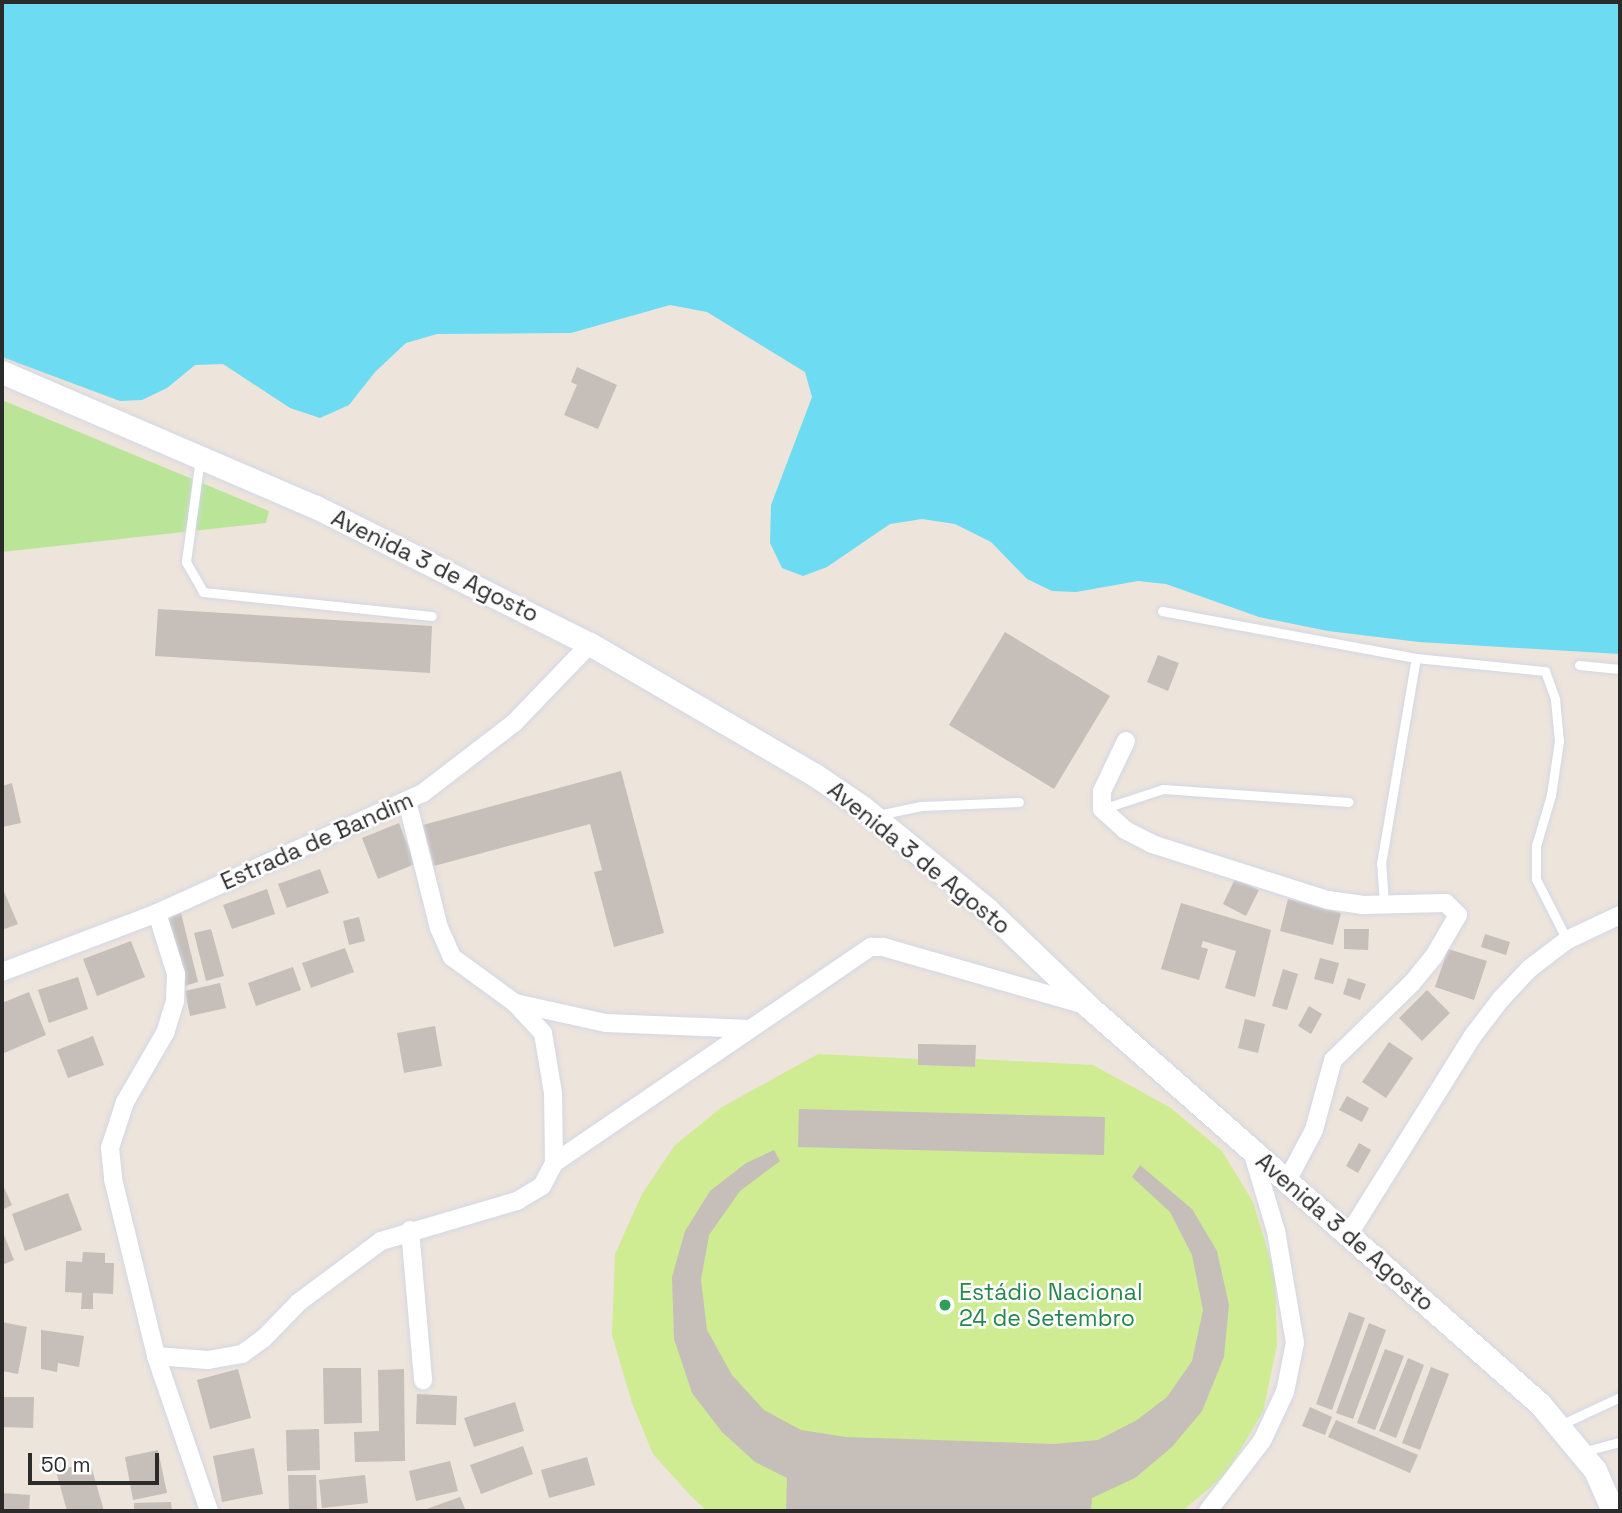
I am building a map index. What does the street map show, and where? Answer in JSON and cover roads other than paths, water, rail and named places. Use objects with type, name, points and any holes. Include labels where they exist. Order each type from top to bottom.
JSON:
[{"type":"street","name":"Avenida 3 de Agosto","points":[[2,372],[316,507],[590,644],[815,775],[873,816],[987,909],[1088,1006],[1349,1234],[1560,1425],[1582,1452],[1613,1511]]},
{"type":"street","name":"Estrada de Bandim","points":[[2,972],[157,913],[407,801],[442,781],[514,723],[590,644]]},
{"type":"street","points":[[1126,741],[1102,791],[1102,809],[1125,830],[1152,844],[1328,900],[1384,904],[1446,903],[1454,907],[1456,923],[1412,983],[1333,1060],[1314,1130],[1287,1181]]},
{"type":"street","points":[[407,801],[439,928],[452,957],[515,1003],[543,1033],[553,1093],[554,1163]]},
{"type":"street","points":[[157,913],[176,974],[175,1001],[165,1033],[125,1101],[110,1148],[113,1179],[156,1356],[209,1511]]},
{"type":"street","points":[[1349,1234],[1472,1037],[1529,969],[1567,940],[1620,915]]},
{"type":"street","points":[[156,1356],[208,1360],[242,1354],[359,1255],[410,1230],[517,1201],[542,1186],[554,1163],[871,947],[883,947],[1088,1006]]},
{"type":"street","points":[[515,1003],[606,1023],[750,1029]]},
{"type":"street","points":[[1208,1511],[1262,1441],[1285,1392],[1295,1343],[1284,1267],[1252,1151]]},
{"type":"street","points":[[410,1230],[423,1380]]},
{"type":"lane","points":[[201,456],[186,562],[203,592],[432,616]]},
{"type":"lane","points":[[1162,611],[1416,658],[1527,667],[1545,671],[1552,682],[1559,741],[1551,795],[1536,846],[1536,879],[1567,940]]},
{"type":"lane","points":[[1384,904],[1381,864],[1416,658]]},
{"type":"lane","points":[[1579,665],[1620,669]]},
{"type":"lane","points":[[1102,809],[1163,789],[1349,802]]},
{"type":"lane","points":[[873,816],[920,806],[1019,802]]},
{"type":"lane","points":[[1560,1425],[1620,1397]]},
{"type":"lane","points":[[1582,1452],[1620,1442]]},
{"type":"water","points":[[2,2],[1620,2],[1620,654],[1419,642],[1328,631],[1259,617],[1166,584],[1138,581],[1076,592],[1052,591],[1027,579],[991,542],[955,524],[922,519],[890,524],[827,567],[803,576],[782,568],[770,543],[771,505],[812,397],[805,372],[707,312],[670,305],[571,333],[437,334],[406,343],[375,372],[349,405],[320,418],[290,408],[223,364],[195,365],[167,388],[142,400],[120,401],[2,357]]},
{"type":"place","name":"Estádio Nacional 24 de Setembro","points":[[945,1305]]}]
